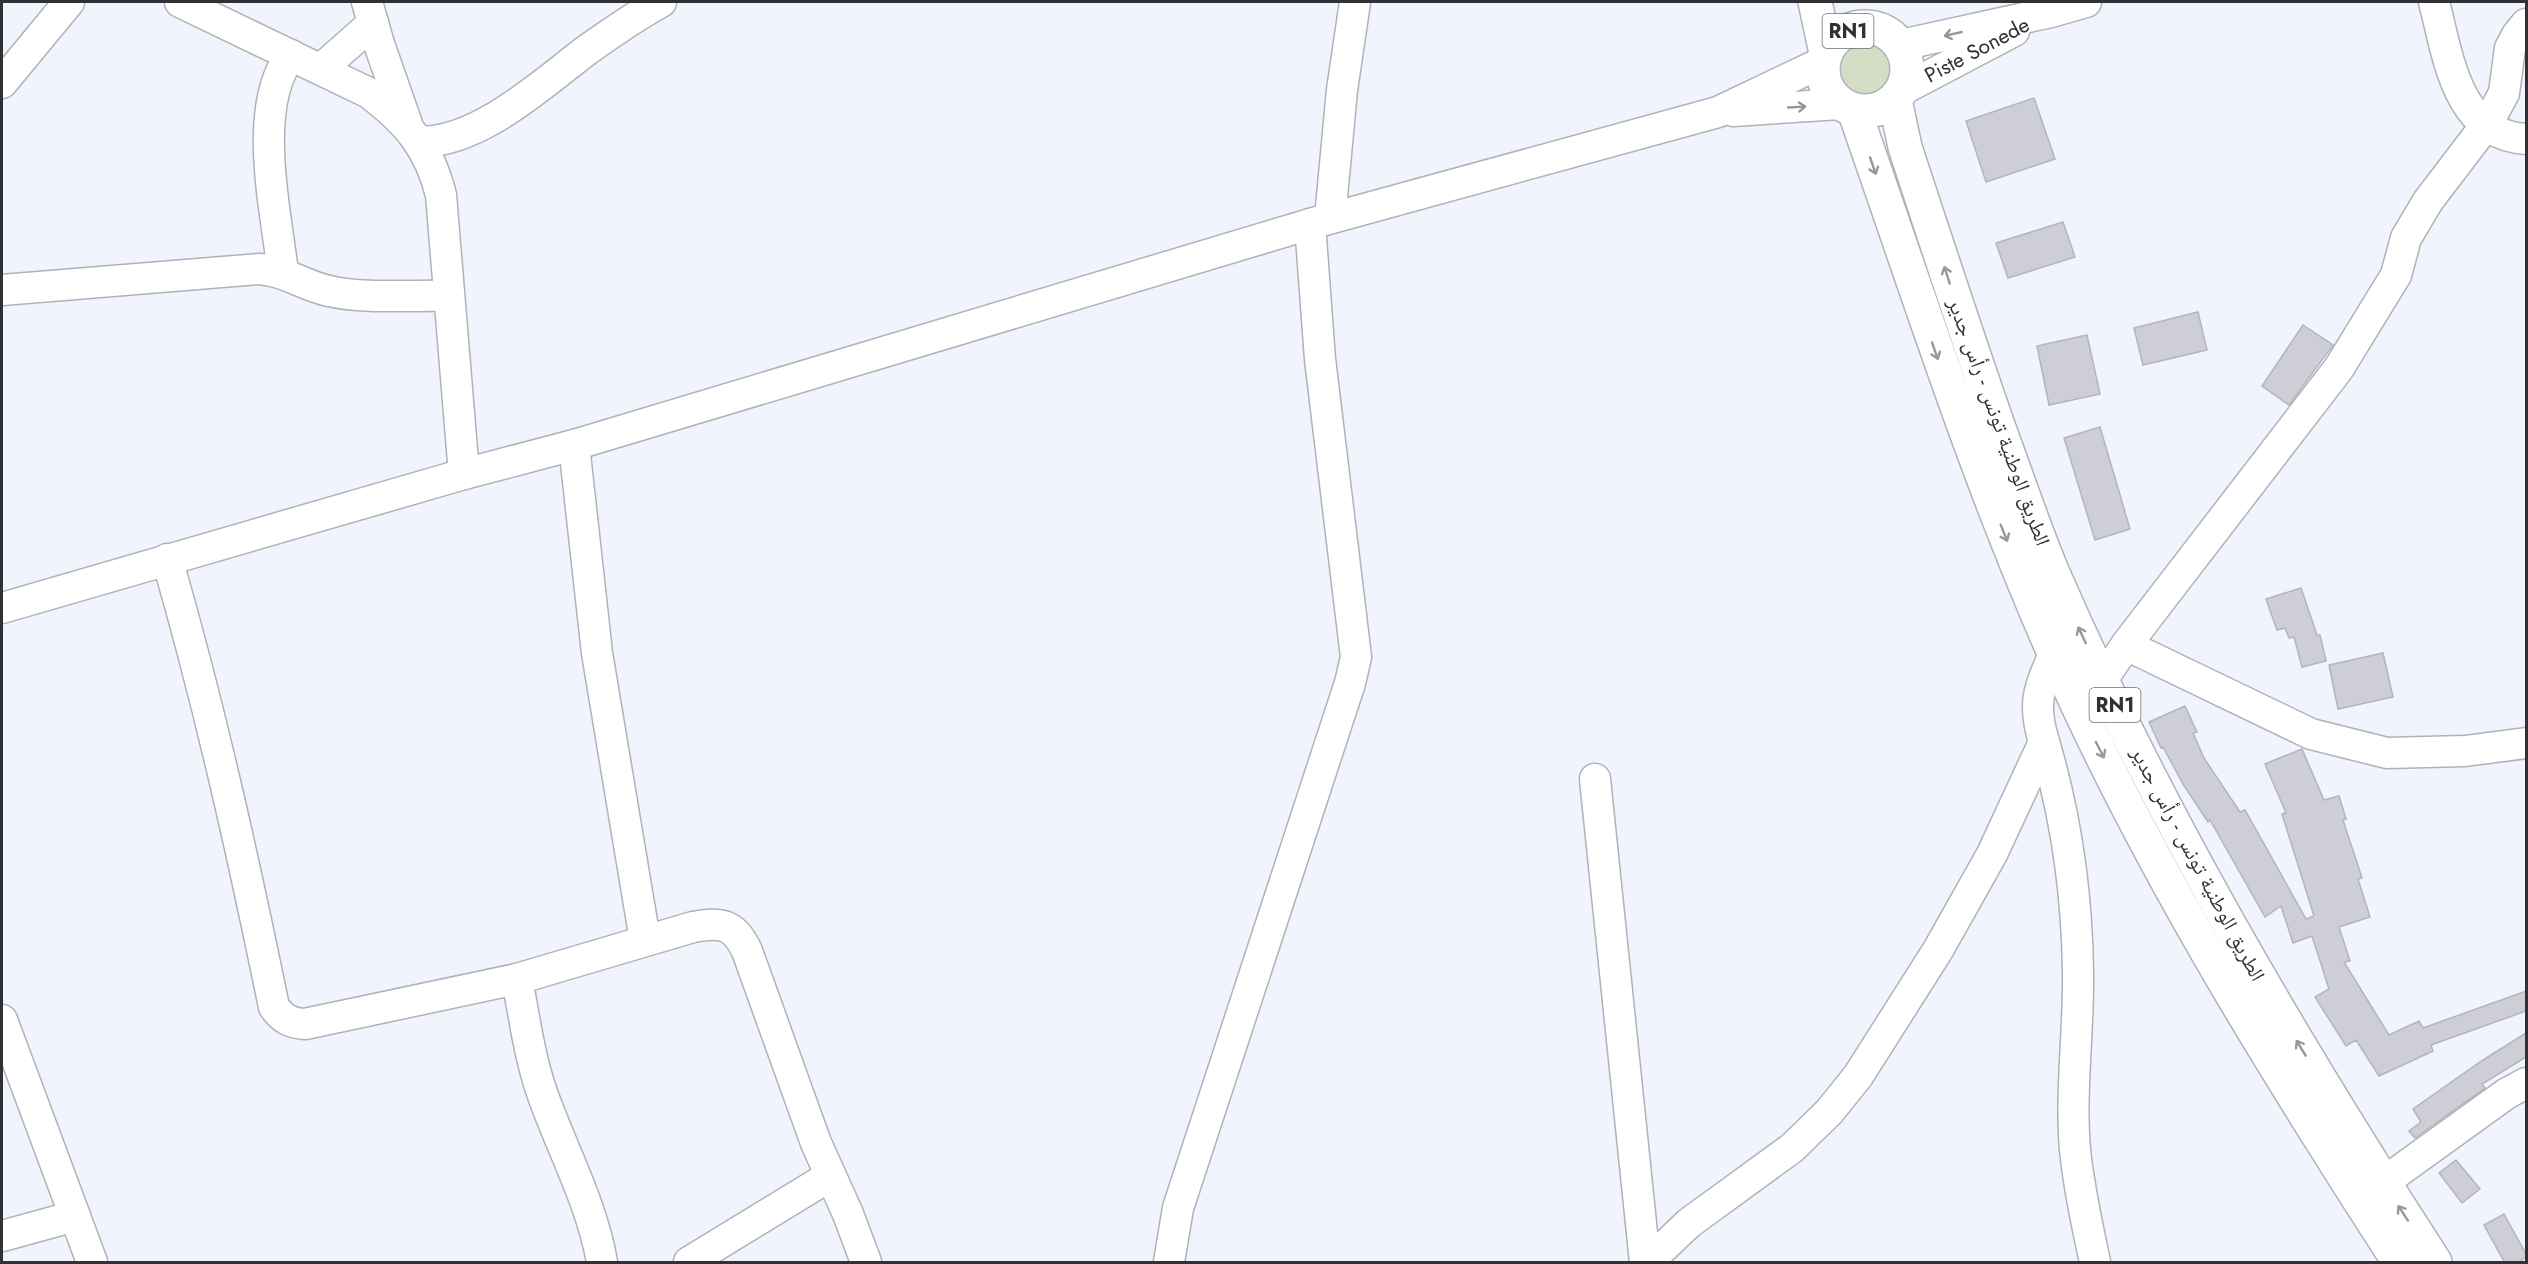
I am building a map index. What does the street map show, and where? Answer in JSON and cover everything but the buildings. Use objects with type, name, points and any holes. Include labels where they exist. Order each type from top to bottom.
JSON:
[{"type":"highway","name":"RN1","points":[[1815,2],[1824,57],[1824,81],[1828,90],[1847,107]]},
{"type":"highway","name":"RN1","points":[[1875,2],[1907,59],[1908,74],[1899,94]]},
{"type":"highway","name":"RN1","points":[[1824,57],[1833,41],[1843,33],[1856,28],[1870,27],[1883,30],[1898,42]]},
{"type":"highway","points":[[1847,107],[1868,112],[1882,108],[1899,94]]},
{"type":"highway","name":"الطريق الوطنية تونس - رأس جدير","points":[[1899,94],[1905,147],[2013,465],[2051,568],[2102,680],[2209,890],[2277,1009],[2371,1191],[2399,1263]]},
{"type":"highway","name":"الطريق الوطنية تونس - رأس جدير","points":[[1847,107],[1976,465],[2083,718],[2178,899],[2237,1004],[2371,1191],[2435,1263]]},
{"type":"street","points":[[2,83],[69,2]]},
{"type":"street","points":[[180,2],[369,93],[391,110],[414,135],[430,142],[460,134],[503,112],[615,31],[661,2]]},
{"type":"street","points":[[1169,1263],[1178,1208],[1350,683],[1356,657],[1320,359],[1320,221],[1355,2]]},
{"type":"street","name":"Piste Sonede","points":[[1898,42],[2051,12],[2086,2]]},
{"type":"street","points":[[2434,2],[2456,85],[2469,108],[2486,125],[2526,139]]},
{"type":"street","points":[[321,69],[370,12],[414,135],[435,171],[441,195],[464,474]]},
{"type":"street","name":"Piste Sonede","points":[[1899,94],[2051,12]]},
{"type":"street","points":[[2102,680],[2126,645],[2339,368],[2396,275],[2406,238],[2428,201],[2486,125],[2504,93],[2510,48],[2526,24]]},
{"type":"street","points":[[284,273],[269,154],[270,108],[277,76],[291,55]]},
{"type":"street","points":[[2,608],[464,474],[573,445],[1320,221],[1718,112],[1824,57]]},
{"type":"street","points":[[1718,112],[1847,107]]},
{"type":"street","points":[[2,290],[259,269],[284,273],[318,288],[343,294],[449,296]]},
{"type":"street","points":[[573,445],[597,652],[645,940]]},
{"type":"street","points":[[167,559],[197,660],[232,807],[274,1007],[281,1017],[292,1023],[305,1024],[517,979],[645,940],[714,923],[724,925],[740,936],[830,1176],[852,1223],[866,1263]]},
{"type":"street","points":[[2126,645],[2311,734],[2387,753],[2465,751],[2526,743]]},
{"type":"street","points":[[2054,654],[2038,692],[2037,721],[2064,818],[2069,852],[2078,972],[2075,1148],[2084,1213],[2095,1263]]},
{"type":"street","points":[[1646,1263],[1689,1223],[1792,1148],[1829,1112],[1858,1076],[1938,950],[1992,854],[2044,742]]},
{"type":"street","points":[[1595,779],[1646,1263]]},
{"type":"street","points":[[517,979],[534,1067],[544,1100],[585,1200],[602,1263]]},
{"type":"street","points":[[2,1020],[92,1263]]},
{"type":"street","points":[[2371,1191],[2506,1094],[2526,1083]]},
{"type":"street","points":[[689,1263],[830,1176]]},
{"type":"street","points":[[2,1236],[75,1216]]},
{"type":"green space","points":[[1866,37],[1887,46],[1896,67],[1887,88],[1866,97],[1845,88],[1836,67],[1845,46]]}]
